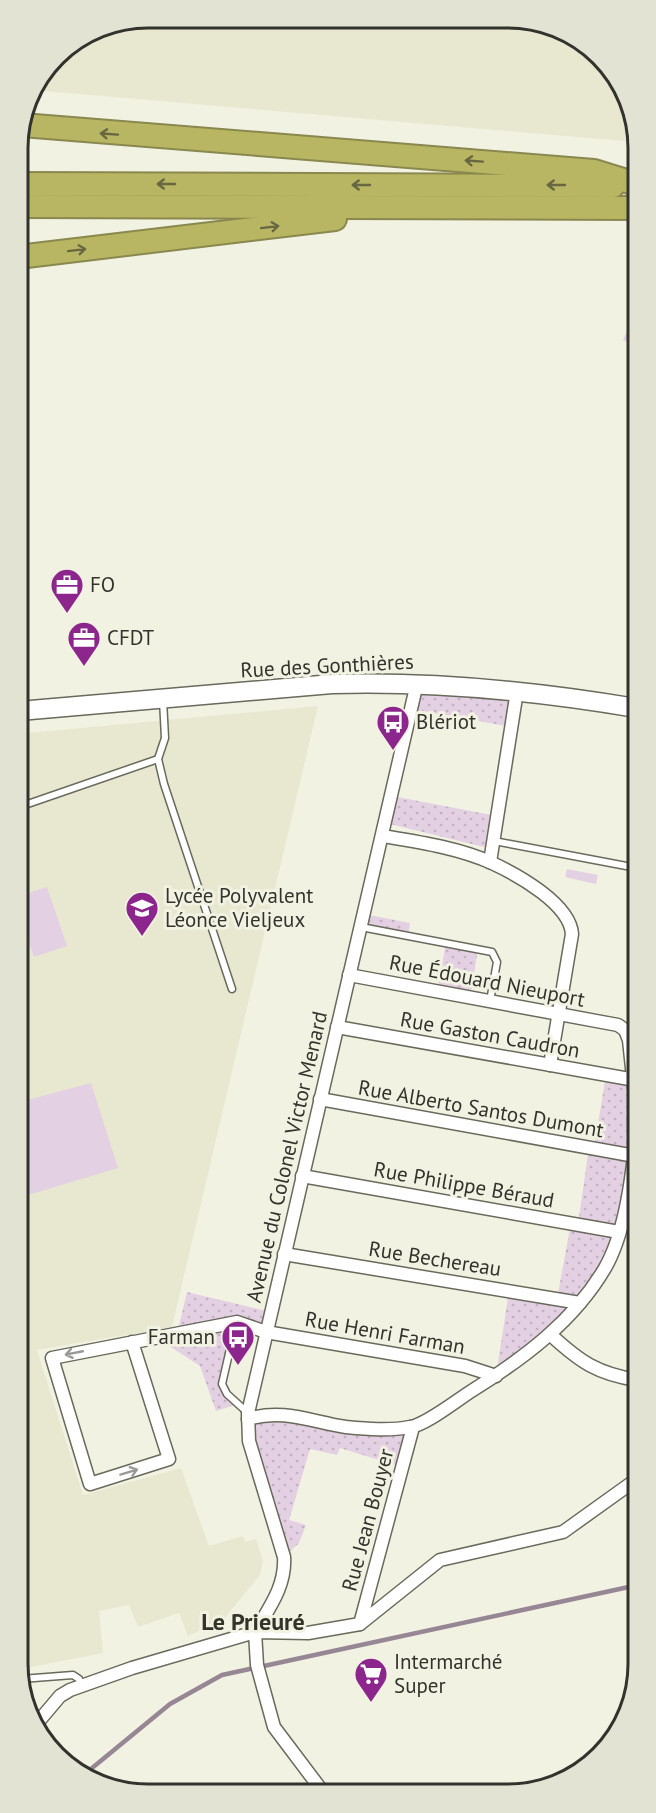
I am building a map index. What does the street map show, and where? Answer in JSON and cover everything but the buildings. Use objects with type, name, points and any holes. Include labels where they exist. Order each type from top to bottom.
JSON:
[{"type":"highway","points":[[31,126],[594,171],[628,182]]},
{"type":"highway","points":[[29,184],[628,185]]},
{"type":"highway","points":[[29,206],[628,208]]},
{"type":"highway","points":[[29,256],[329,220],[368,218],[410,207]]},
{"type":"street","name":"Rue des Gonthières","points":[[29,710],[332,684],[417,684],[517,691],[562,695],[628,707]]},
{"type":"street","name":"Avenue du Colonel Victor Menard","points":[[255,1632],[282,1583],[285,1571],[284,1557],[249,1441],[248,1416],[417,684]]},
{"type":"street","points":[[490,862],[517,691]]},
{"type":"street","points":[[383,836],[439,847],[490,862],[543,893],[572,923],[550,1065]]},
{"type":"street","name":"Rue Édouard Nieuport","points":[[349,975],[618,1025],[627,1032]]},
{"type":"street","name":"Rue Gaston Caudron","points":[[337,1027],[627,1079]]},
{"type":"street","name":"Rue Alberto Santos Dumont","points":[[320,1100],[627,1155]]},
{"type":"street","name":"Rue Philippe Béraud","points":[[302,1176],[619,1232]]},
{"type":"street","points":[[248,1416],[267,1412],[346,1427],[385,1430],[413,1427],[496,1376],[550,1335],[580,1303],[606,1266],[619,1232],[627,1193]]},
{"type":"street","name":"Rue Bechereau","points":[[284,1254],[580,1303]]},
{"type":"street","points":[[132,1342],[169,1459],[90,1484],[52,1358],[132,1342],[237,1322]]},
{"type":"street","name":"Rue Henri Farman","points":[[237,1322],[266,1332],[465,1366],[496,1376]]},
{"type":"street","points":[[550,1335],[577,1360],[609,1376],[627,1379]]},
{"type":"street","name":"Rue Jean Bouyer","points":[[360,1624],[413,1427]]},
{"type":"street","points":[[41,1718],[60,1696],[82,1686],[255,1632],[308,1634],[360,1624],[440,1560],[563,1532],[627,1487]]},
{"type":"street","points":[[255,1632],[259,1671],[274,1727],[318,1785]]},
{"type":"lane","points":[[163,699],[165,738],[158,759],[211,933],[232,989]]},
{"type":"lane","points":[[29,804],[158,759]]},
{"type":"lane","points":[[494,841],[628,865]]},
{"type":"lane","points":[[361,927],[492,952],[497,962],[490,1001]]},
{"type":"lane","points":[[237,1322],[222,1384],[226,1394],[248,1416]]},
{"type":"lane","points":[[30,1678],[73,1675],[80,1679],[82,1686]]},
{"type":"shaded area","points":[[148,28],[508,28],[531,31],[554,38],[581,53],[603,75],[615,95],[625,125],[627,141],[43,91],[58,69],[82,49],[110,35],[133,30]]},
{"type":"shaded area","points":[[628,329],[628,342],[623,340]]},
{"type":"shaded area","points":[[417,683],[517,691],[512,727],[411,709]]},
{"type":"shaded area","name":"Lycée Polyvalent Léonce Vieljeux","points":[[318,706],[172,1327],[37,1350],[83,1495],[181,1468],[209,1546],[243,1536],[245,1542],[256,1539],[263,1561],[260,1575],[224,1619],[188,1636],[179,1613],[138,1627],[129,1605],[99,1611],[103,1653],[28,1668],[28,1665],[29,733]]},
{"type":"shaded area","points":[[392,796],[497,816],[492,849],[386,823]]},
{"type":"shaded area","points":[[567,869],[598,875],[596,884],[565,877]]},
{"type":"shaded area","points":[[47,887],[67,946],[34,957],[28,941],[29,893]]},
{"type":"shaded area","points":[[364,914],[410,923],[408,936],[361,927]]},
{"type":"shaded area","points":[[446,943],[478,949],[470,998],[437,991]]},
{"type":"shaded area","points":[[606,1075],[627,1079],[627,1181],[619,1232],[580,1303],[496,1376],[509,1291],[557,1299],[571,1223],[578,1224],[589,1148],[594,1148]]},
{"type":"shaded area","points":[[91,1083],[118,1168],[28,1195],[28,1100]]},
{"type":"shaded area","points":[[187,1292],[271,1312],[266,1332],[237,1322],[223,1384],[238,1404],[216,1411],[200,1366],[168,1345],[166,1336],[177,1334]]},
{"type":"shaded area","points":[[267,1412],[346,1427],[413,1427],[402,1467],[340,1448],[337,1455],[310,1449],[289,1520],[306,1525],[299,1543],[284,1557],[248,1419]]},
{"type":"waterway","points":[[90,1769],[170,1704],[222,1675],[627,1587]]},
{"type":"place","name":"FO","points":[[67,614]]},
{"type":"place","name":"CFDT","points":[[84,667]]},
{"type":"place","name":"Blériot","points":[[393,751]]},
{"type":"place","name":"Lycée Polyvalent Léonce Vieljeux","points":[[142,937]]},
{"type":"place","name":"Farman","points":[[238,1366]]},
{"type":"place","name":"Intermarché Super","points":[[371,1703]]},
{"type":"district","name":"Le Prieuré","points":[[253,1622]]}]
